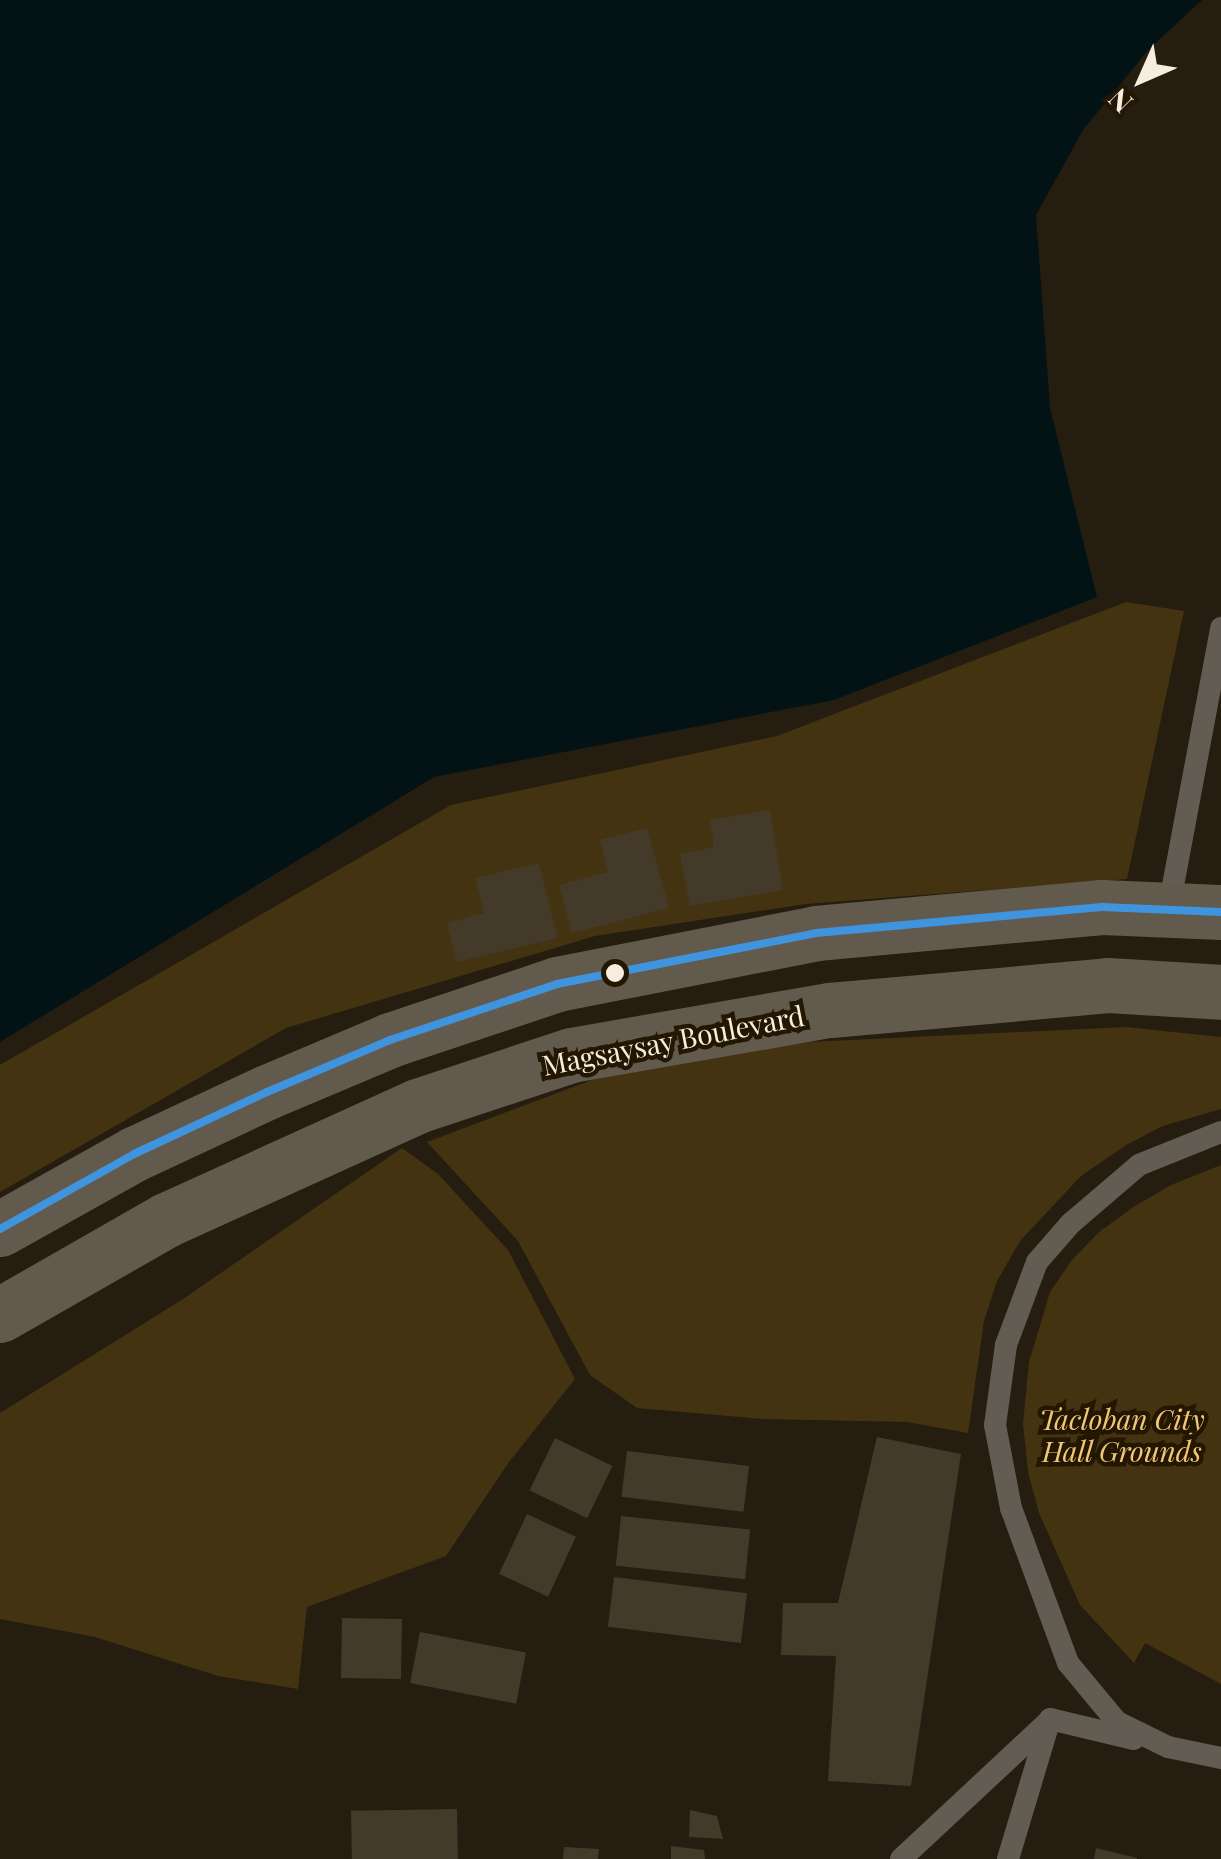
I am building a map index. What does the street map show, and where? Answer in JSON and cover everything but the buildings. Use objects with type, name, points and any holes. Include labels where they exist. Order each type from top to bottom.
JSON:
[{"type":"main road","points":[[0,1229],[134,1154],[267,1092],[390,1040],[557,984],[816,933],[1102,906],[1195,910]]},
{"type":"main road","name":"Magsaysay Boulevard","points":[[0,1315],[166,1220],[363,1130],[417,1106],[571,1055],[830,1010],[1108,986],[1221,992]]},
{"type":"lane","points":[[1195,910],[1221,628]]},
{"type":"lane","points":[[1168,1746],[1117,1722],[1068,1663],[1011,1508],[995,1425],[1006,1345],[1037,1262],[1071,1223],[1139,1165],[1221,1132]]},
{"type":"lane","points":[[1050,1720],[1221,1758]]},
{"type":"lane","points":[[901,1859],[1050,1720]]},
{"type":"lane","points":[[1008,1859],[1050,1720]]},
{"type":"green space","points":[[1126,602],[1184,611],[1127,879],[806,904],[595,936],[286,1028],[0,1192],[0,1065],[451,805],[777,736]]},
{"type":"green space","points":[[1126,1027],[1221,1037],[1221,1109],[1163,1126],[1126,1145],[1081,1176],[1020,1241],[997,1281],[984,1321],[968,1433],[907,1422],[763,1419],[637,1408],[590,1375],[518,1241],[427,1142],[613,1072],[809,1042]]},
{"type":"green space","points":[[402,1148],[438,1174],[508,1250],[575,1379],[509,1462],[446,1556],[307,1607],[298,1689],[218,1676],[95,1637],[0,1619],[0,1413],[183,1299]]},
{"type":"green space","name":"Tacloban City Hall Grounds","points":[[1221,1165],[1221,1684],[1145,1643],[1134,1663],[1080,1605],[1039,1513],[1028,1472],[1023,1423],[1029,1362],[1050,1292],[1072,1260],[1099,1232],[1135,1206],[1171,1185]]},
{"type":"shaded area","points":[[0,0],[1202,0],[1148,50],[1083,130],[1036,215],[1050,408],[1097,597],[834,700],[434,777],[0,1042]]},
{"type":"transit line","points":[[0,1229],[134,1154],[267,1092],[390,1040],[557,984],[816,933],[1102,907],[1221,912]]}]
